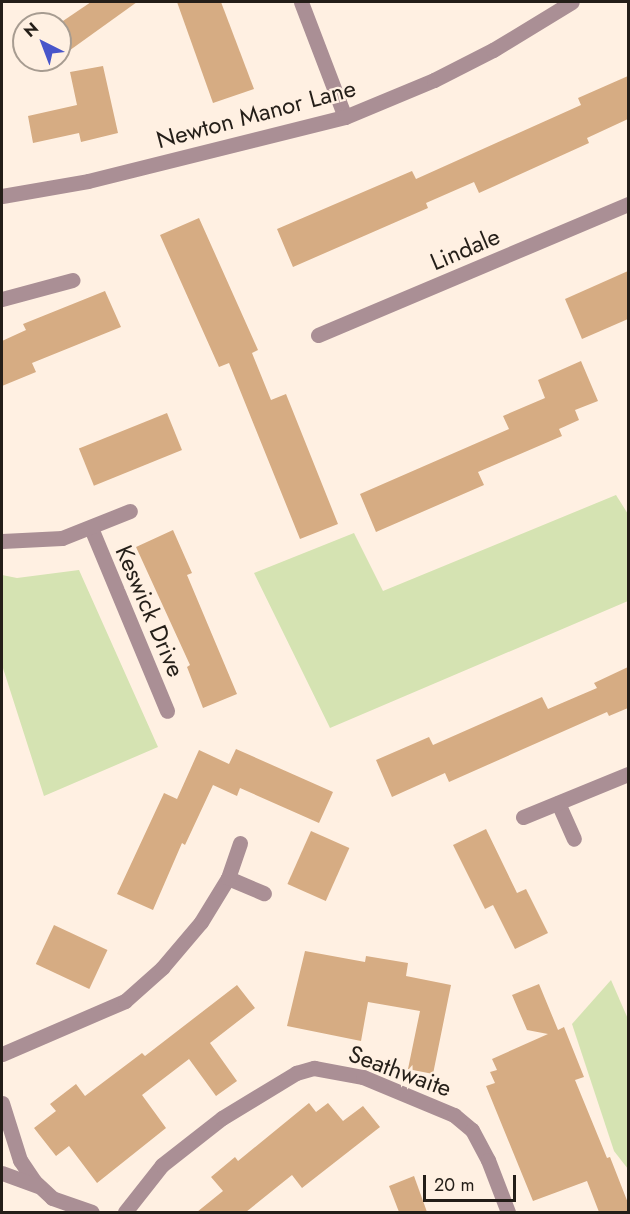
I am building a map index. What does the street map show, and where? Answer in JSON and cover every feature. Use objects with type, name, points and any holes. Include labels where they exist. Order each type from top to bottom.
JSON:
[{"type":"street","points":[[301,2],[345,117]]},
{"type":"street","name":"Newton Manor Lane","points":[[2,196],[99,178],[345,117],[454,70],[493,50],[572,2]]},
{"type":"street","name":"Lindale","points":[[318,335],[628,204]]},
{"type":"street","points":[[2,299],[73,280]]},
{"type":"street","name":"Keswick Drive","points":[[2,541],[62,538],[130,511]]},
{"type":"street","name":"Keswick Drive","points":[[91,528],[168,711]]},
{"type":"street","points":[[523,817],[628,774]]},
{"type":"street","points":[[558,803],[574,839]]},
{"type":"street","points":[[2,1054],[125,1000],[162,968],[201,922],[228,879],[240,843]]},
{"type":"street","points":[[228,879],[264,893]]},
{"type":"street","name":"Seathwaite","points":[[125,1212],[162,1165],[222,1118],[296,1072],[314,1068],[363,1077],[454,1115],[472,1130],[488,1160],[508,1212]]},
{"type":"street","points":[[2,1104],[20,1160],[41,1186],[52,1198],[92,1212]]},
{"type":"street","points":[[2,1173],[41,1186]]},
{"type":"green space","points":[[616,495],[628,514],[628,601],[330,728],[254,573],[354,533],[383,591]]},
{"type":"green space","points":[[79,570],[158,747],[44,796],[2,665],[2,575],[17,578]]},
{"type":"green space","points":[[611,980],[628,1019],[628,1169],[614,1151],[572,1024]]},
{"type":"building","points":[[91,2],[137,2],[72,49],[72,15]]},
{"type":"building","points":[[177,2],[221,2],[254,89],[213,103]]},
{"type":"building","points":[[103,66],[118,133],[81,142],[79,133],[33,143],[28,116],[77,105],[70,72]]},
{"type":"building","points":[[628,76],[628,119],[587,138],[589,143],[479,193],[474,182],[426,203],[428,208],[293,267],[277,229],[412,171],[416,179],[581,105],[578,98]]},
{"type":"building","points":[[199,218],[258,350],[252,353],[271,400],[286,394],[338,524],[300,539],[229,363],[219,367],[160,235]]},
{"type":"building","points":[[628,271],[628,319],[582,339],[565,299]]},
{"type":"building","points":[[105,291],[121,327],[32,363],[36,372],[2,386],[2,341],[26,330],[23,324]]},
{"type":"building","points":[[581,361],[598,401],[575,410],[579,420],[559,429],[562,436],[478,472],[484,485],[376,532],[360,494],[509,429],[503,416],[545,398],[538,380]]},
{"type":"building","points":[[167,413],[182,450],[94,486],[79,449]]},
{"type":"building","points":[[173,530],[192,573],[187,575],[237,694],[203,708],[187,667],[190,665],[136,547]]},
{"type":"building","points":[[628,667],[628,708],[609,716],[607,712],[449,782],[445,773],[392,797],[376,760],[429,737],[433,745],[542,697],[548,709],[597,688],[594,683]]},
{"type":"building","points":[[236,749],[333,792],[319,823],[240,788],[237,796],[213,785],[185,845],[182,843],[153,910],[117,894],[164,793],[177,799],[199,750],[229,764]]},
{"type":"building","points":[[486,829],[517,893],[526,889],[548,933],[515,949],[493,905],[485,909],[453,845]]},
{"type":"building","points":[[311,831],[349,848],[326,901],[287,884]]},
{"type":"building","points":[[54,925],[107,950],[89,989],[36,964]]},
{"type":"building","points":[[305,951],[365,962],[366,956],[408,963],[406,976],[451,985],[433,1074],[408,1069],[420,1011],[368,1002],[361,1041],[287,1026]]},
{"type":"building","points":[[539,984],[558,1030],[564,1027],[584,1077],[575,1080],[607,1158],[610,1157],[628,1203],[628,1212],[599,1212],[587,1181],[533,1201],[486,1086],[495,1083],[490,1072],[497,1070],[492,1059],[548,1034],[527,1030],[512,995]]},
{"type":"building","points":[[237,985],[255,1008],[210,1043],[237,1081],[216,1096],[189,1059],[142,1095],[166,1128],[97,1183],[69,1146],[56,1156],[34,1128],[56,1111],[50,1104],[76,1084],[85,1096],[142,1053],[145,1056]]},
{"type":"building","points":[[309,1103],[316,1112],[328,1103],[343,1121],[363,1106],[380,1127],[302,1188],[292,1175],[246,1212],[197,1212],[223,1191],[211,1177],[235,1157],[238,1161]]},
{"type":"building","points":[[414,1176],[427,1212],[399,1212],[389,1186]]}]
